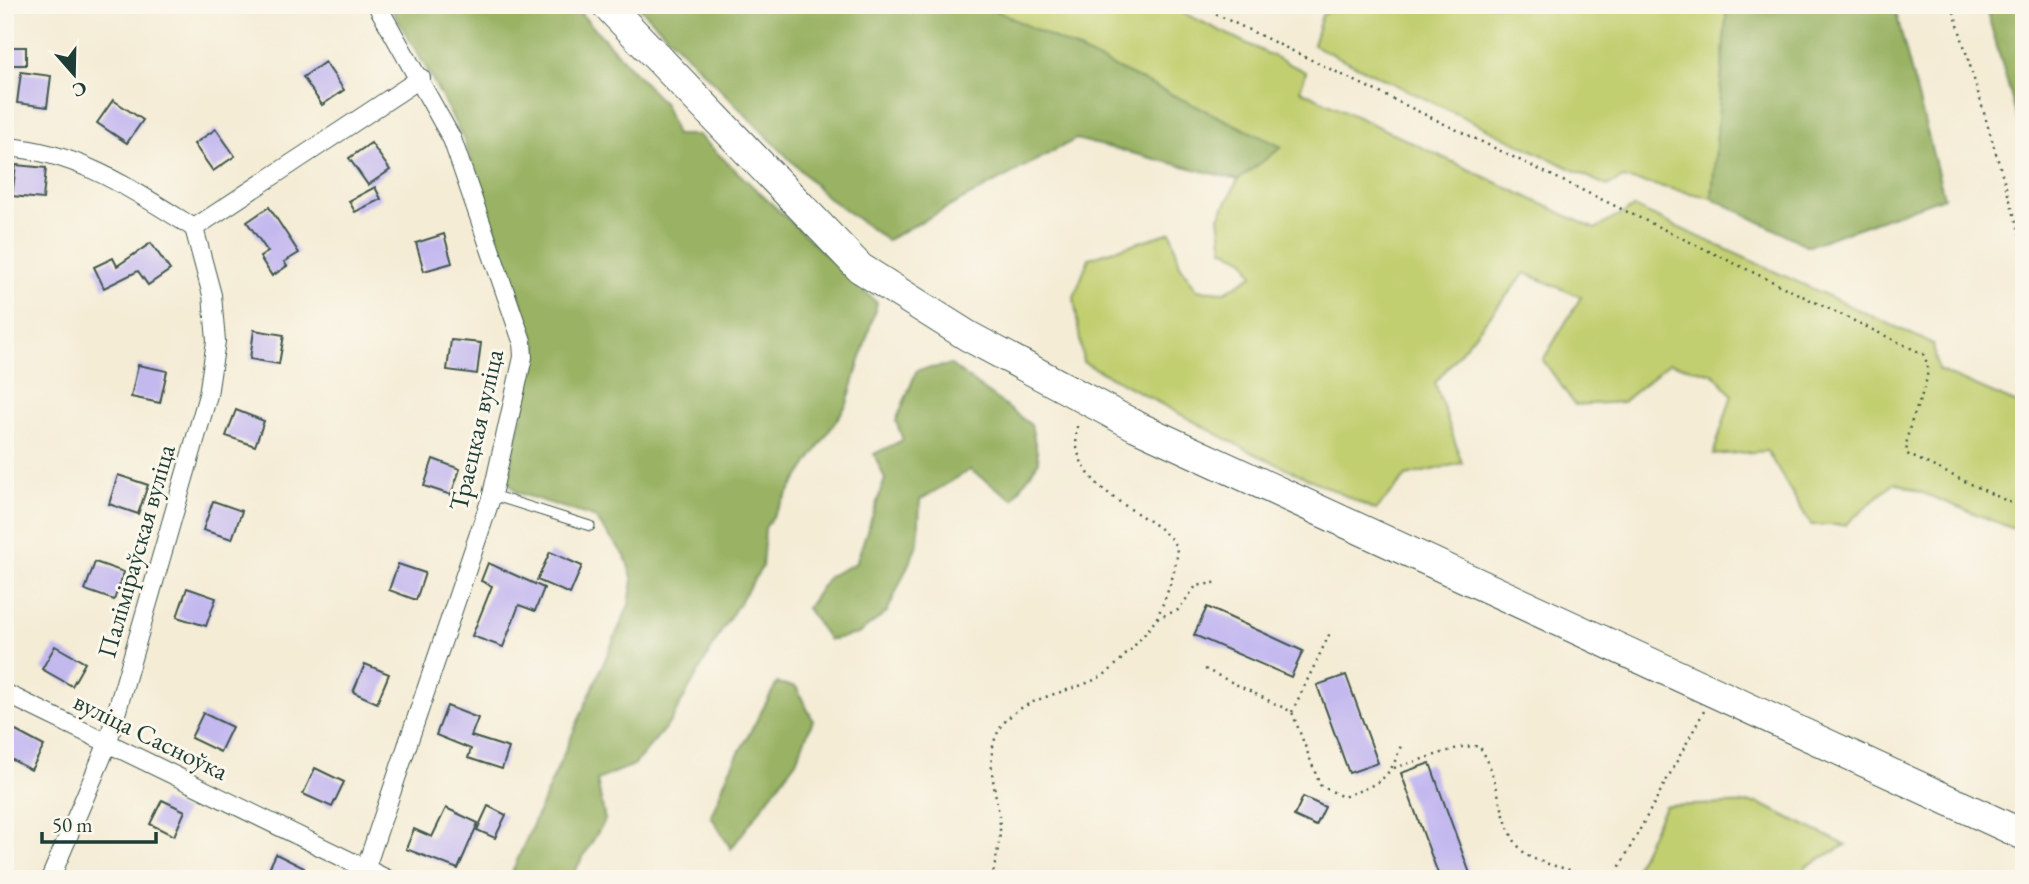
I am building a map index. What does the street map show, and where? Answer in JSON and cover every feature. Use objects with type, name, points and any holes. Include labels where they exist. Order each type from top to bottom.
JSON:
[{"type":"main road","points":[[607,5],[860,268],[968,336],[1136,426],[2024,835]]},
{"type":"street","name":"Траецкая вуліца","points":[[364,874],[492,495],[523,357],[522,341],[452,139],[421,78],[377,5]]},
{"type":"street","points":[[5,148],[31,149],[79,162],[131,189],[194,228],[421,78]]},
{"type":"street","name":"Паліміраўская вуліца","points":[[50,879],[107,745],[208,395],[216,341],[212,295],[194,228]]},
{"type":"street","name":"вуліца Сасноўка","points":[[5,693],[364,874],[387,879]]},
{"type":"lane","points":[[492,495],[590,526]]},
{"type":"path","points":[[1197,5],[1923,354],[1928,363],[1929,375],[1912,414],[1907,454],[2024,509]]},
{"type":"path","points":[[1952,5],[2024,248]]},
{"type":"path","points":[[992,879],[1000,830],[991,773],[998,732],[1019,710],[1107,672],[1157,618],[1177,555],[1175,543],[1165,532],[1108,496],[1078,458],[1076,433],[1084,398]]},
{"type":"path","points":[[1157,618],[1178,610],[1196,586],[1219,582]]},
{"type":"path","points":[[1292,712],[1329,633]]},
{"type":"path","points":[[1205,669],[1292,712],[1320,785],[1343,797],[1380,783],[1394,768],[1402,742]]},
{"type":"path","points":[[1613,879],[1714,692]]},
{"type":"path","points":[[1394,768],[1461,747],[1479,746],[1491,762],[1513,841],[1529,856],[1606,879]]},
{"type":"green space","points":[[389,5],[573,5],[665,105],[676,135],[698,135],[877,303],[847,404],[765,528],[762,567],[722,630],[671,721],[634,765],[597,780],[605,820],[570,879],[509,879],[629,605],[633,580],[625,556],[594,517],[518,493],[507,480],[537,347],[463,138]]},
{"type":"green space","points":[[637,5],[984,5],[1282,147],[1238,180],[1076,139],[887,240],[827,197]]},
{"type":"green space","points":[[984,5],[1167,5],[1306,72],[1300,90],[1595,229],[1634,207],[1933,344],[1938,370],[2024,407],[2024,533],[1895,482],[1845,525],[1811,525],[1767,451],[1713,455],[1732,395],[1714,374],[1669,363],[1623,402],[1575,405],[1543,360],[1581,297],[1525,273],[1435,383],[1462,463],[1406,476],[1376,510],[1251,452],[1083,362],[1074,297],[1089,258],[1171,232],[1180,265],[1197,290],[1225,292],[1253,275],[1245,260],[1223,249],[1219,217],[1238,180],[1281,147]]},
{"type":"green space","points":[[1339,5],[1727,5],[1712,198],[1623,178],[1607,186],[1313,45],[1322,15]]},
{"type":"green space","points":[[1727,5],[1894,5],[1944,197],[1808,246],[1712,198]]},
{"type":"green space","points":[[1985,5],[2024,5],[2024,141]]},
{"type":"green space","points":[[951,365],[1031,425],[1039,461],[1013,499],[970,470],[920,500],[918,543],[887,612],[858,634],[829,640],[807,608],[829,576],[856,563],[885,479],[874,454],[903,440],[896,421],[917,370]]},
{"type":"green space","points":[[777,683],[796,687],[813,720],[796,761],[731,849],[711,816],[729,771]]},
{"type":"green space","points":[[1758,803],[1846,845],[1806,866],[1801,879],[1630,879],[1665,806]]},
{"type":"building","points":[[8,47],[26,47],[26,65],[8,65]]},
{"type":"building","points":[[325,62],[344,90],[322,105],[303,77]]},
{"type":"building","points":[[21,72],[51,76],[47,107],[17,103]]},
{"type":"building","points":[[113,100],[143,120],[127,143],[97,123]]},
{"type":"building","points":[[216,129],[235,156],[213,171],[194,144]]},
{"type":"building","points":[[371,143],[390,170],[368,185],[349,158]]},
{"type":"building","points":[[16,165],[46,168],[43,199],[12,196]]},
{"type":"building","points":[[375,187],[381,199],[355,212],[349,201]]},
{"type":"building","points":[[269,207],[299,253],[284,262],[287,266],[272,276],[260,257],[268,252],[247,222]]},
{"type":"building","points":[[444,234],[452,263],[424,271],[416,243]]},
{"type":"building","points":[[151,243],[170,270],[148,285],[138,271],[104,288],[94,267],[113,258],[117,266]]},
{"type":"building","points":[[254,330],[284,335],[279,364],[250,359]]},
{"type":"building","points":[[451,340],[481,343],[477,374],[447,370]]},
{"type":"building","points":[[138,365],[167,371],[160,403],[131,397]]},
{"type":"building","points":[[236,410],[264,421],[255,446],[226,436]]},
{"type":"building","points":[[433,459],[460,469],[451,495],[424,486]]},
{"type":"building","points":[[118,475],[148,485],[138,514],[109,504]]},
{"type":"building","points":[[213,501],[242,511],[232,539],[203,530]]},
{"type":"building","points":[[550,552],[582,566],[570,594],[537,580]]},
{"type":"building","points":[[95,562],[124,572],[114,600],[85,590]]},
{"type":"building","points":[[488,563],[544,588],[535,611],[519,605],[503,647],[472,636],[492,586],[481,581]]},
{"type":"building","points":[[398,564],[425,573],[416,600],[389,590]]},
{"type":"building","points":[[187,588],[216,598],[206,626],[177,617]]},
{"type":"building","points":[[1207,607],[1303,651],[1291,677],[1194,635]]},
{"type":"building","points":[[55,646],[85,663],[72,686],[42,669]]},
{"type":"building","points":[[365,664],[389,674],[377,703],[353,692]]},
{"type":"building","points":[[1346,675],[1378,763],[1349,773],[1317,685]]},
{"type":"building","points":[[447,706],[478,718],[471,736],[509,748],[502,769],[468,758],[471,749],[436,735]]},
{"type":"building","points":[[203,713],[232,727],[220,752],[191,738]]},
{"type":"building","points":[[14,730],[44,746],[31,770],[5,756],[5,745]]},
{"type":"building","points":[[1430,763],[1472,879],[1440,879],[1401,773]]},
{"type":"building","points":[[315,768],[344,782],[332,807],[303,794]]},
{"type":"building","points":[[1303,797],[1325,807],[1316,826],[1294,816]]},
{"type":"building","points":[[162,800],[185,811],[174,836],[150,824]]},
{"type":"building","points":[[488,806],[506,815],[495,838],[477,830]]},
{"type":"building","points":[[446,808],[478,823],[458,869],[406,849],[414,829],[432,837]]},
{"type":"building","points":[[276,854],[304,868],[299,879],[264,879]]}]
